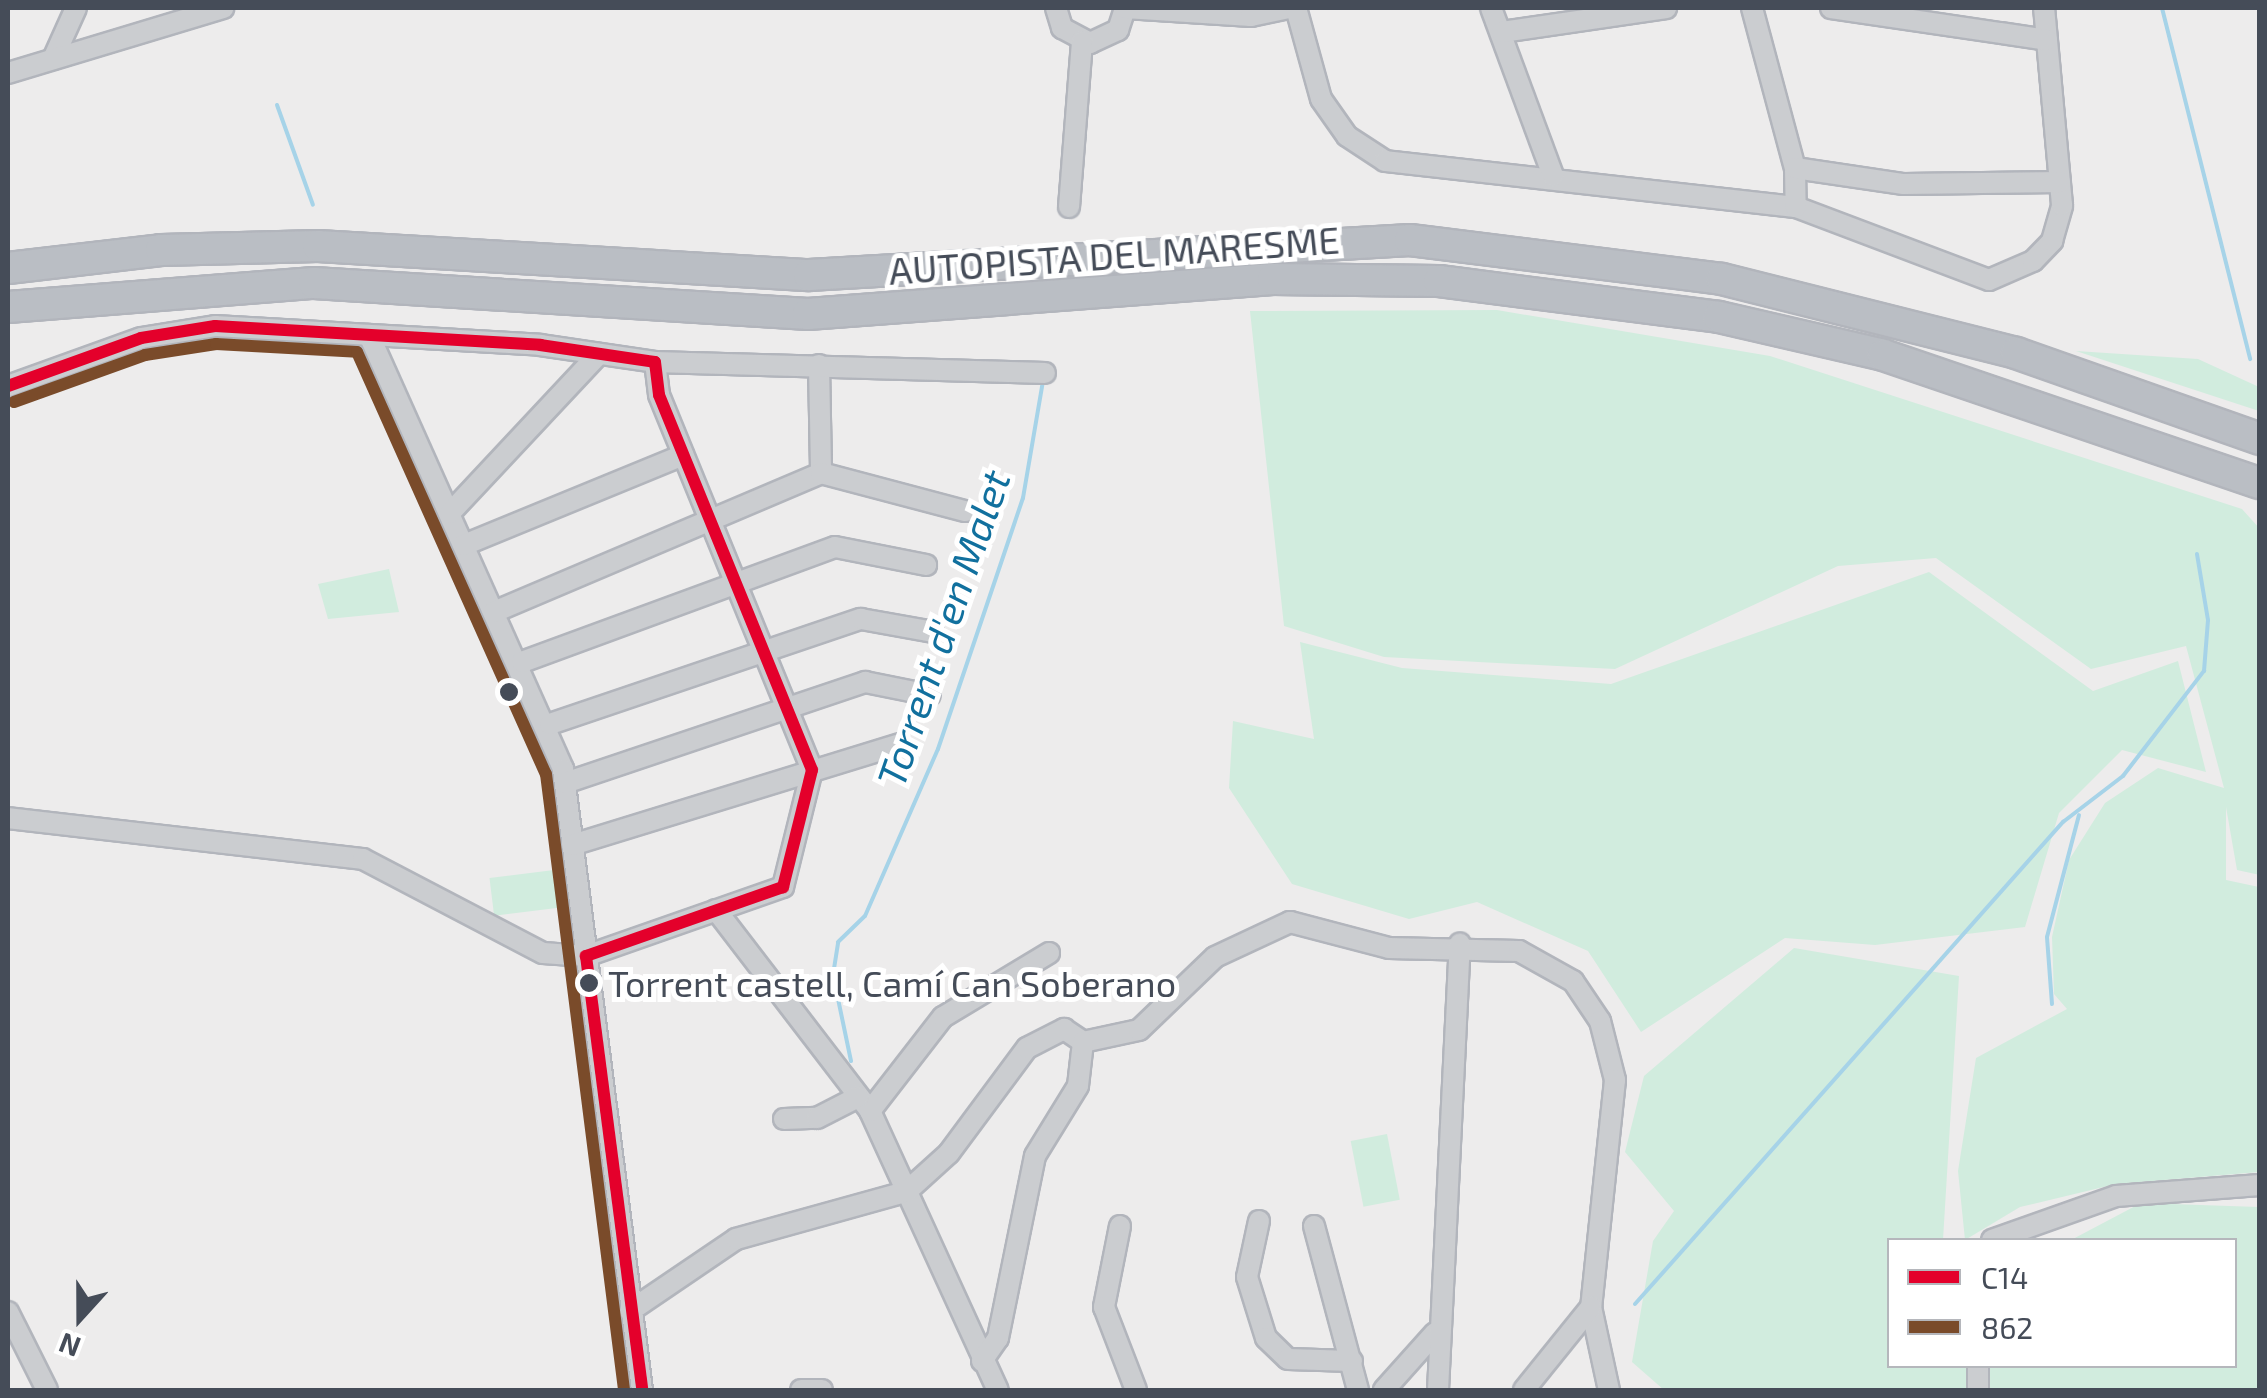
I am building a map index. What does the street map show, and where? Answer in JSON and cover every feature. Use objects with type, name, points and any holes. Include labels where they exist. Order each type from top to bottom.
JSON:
[{"type":"highway","name":"AUTOPISTA DEL MARESME","points":[[8,268],[318,246],[809,275],[1410,240],[1567,252],[1780,292],[2016,354],[2260,439]]},
{"type":"highway","name":"AUTOPISTA DEL MARESME","points":[[8,307],[314,283],[808,314],[1273,279],[1439,281],[1718,317],[1883,355],[2260,483]]},
{"type":"street","points":[[53,59],[76,8]]},
{"type":"street","points":[[8,73],[223,8]]},
{"type":"street","points":[[1056,8],[1062,28],[1082,42],[1112,35],[1125,8],[1251,16],[1293,8],[1321,99],[1346,136],[1385,161],[1554,176],[1796,207],[1989,280],[2015,274],[2052,241],[2060,182],[2044,8]]},
{"type":"street","points":[[1491,8],[1554,176]]},
{"type":"street","points":[[1502,32],[1666,8]]},
{"type":"street","points":[[1752,8],[1795,168],[1796,207]]},
{"type":"street","points":[[1832,8],[2047,40]]},
{"type":"street","points":[[1069,207],[1082,42]]},
{"type":"street","points":[[1795,168],[1904,184],[2060,182]]},
{"type":"street","points":[[8,386],[141,338],[214,326],[369,335],[655,362],[1045,373]]},
{"type":"street","points":[[369,335],[494,612],[550,724],[564,784],[642,1390]]},
{"type":"street","points":[[450,513],[599,354]]},
{"type":"street","points":[[8,818],[362,859],[543,953],[586,956],[782,886],[812,770],[684,455],[655,362]]},
{"type":"street","points":[[820,365],[822,473]]},
{"type":"street","points":[[464,545],[684,455]]},
{"type":"street","points":[[494,612],[822,473],[966,511]]},
{"type":"street","points":[[522,662],[734,578],[836,547],[926,565]]},
{"type":"street","points":[[550,724],[762,648],[861,618],[934,632]]},
{"type":"street","points":[[564,784],[865,682],[930,696]]},
{"type":"street","points":[[572,845],[900,744]]},
{"type":"street","points":[[716,910],[864,1104],[998,1390]]},
{"type":"street","points":[[630,1311],[736,1239],[906,1192],[950,1153],[1027,1048],[1064,1029],[1083,1042],[1140,1030],[1216,956],[1290,922],[1389,948],[1460,944],[1520,951],[1573,980],[1600,1021],[1615,1080],[1591,1306],[1609,1390]]},
{"type":"street","points":[[1438,1390],[1435,1332],[1456,1126],[1450,1094],[1460,944]]},
{"type":"street","points":[[784,1120],[817,1118],[864,1104],[943,1017],[1049,953]]},
{"type":"street","points":[[982,1361],[998,1338],[1035,1156],[1078,1086],[1083,1042]]},
{"type":"street","points":[[1998,1238],[2116,1196],[2260,1186]]},
{"type":"street","points":[[1259,1222],[1247,1277],[1266,1338],[1288,1358],[1352,1361]]},
{"type":"street","points":[[1120,1226],[1104,1307],[1136,1390]]},
{"type":"street","points":[[1314,1226],[1358,1390]]},
{"type":"street","points":[[1524,1390],[1591,1306]]},
{"type":"street","points":[[8,1312],[46,1390]]},
{"type":"street","points":[[1384,1390],[1435,1332]]},
{"type":"street","points":[[800,1390],[822,1390]]},
{"type":"green space","points":[[1497,310],[1770,356],[2242,509],[2260,529],[2260,875],[2237,870],[2226,807],[2226,880],[2259,887],[2259,1172],[2116,1184],[2020,1207],[1965,1238],[1958,1171],[1976,1058],[2067,1009],[2054,994],[2052,937],[2069,860],[2105,803],[2158,768],[2224,788],[2186,646],[2091,669],[1936,558],[1838,566],[1615,669],[1384,657],[1284,626],[1250,311]]},
{"type":"green space","points":[[2076,351],[2198,359],[2259,387],[2259,411]]},
{"type":"green space","points":[[389,569],[399,612],[328,619],[318,584]]},
{"type":"green space","points":[[1929,572],[2093,691],[2178,661],[2206,772],[2122,750],[2059,813],[2025,927],[1875,945],[1785,938],[1641,1032],[1588,951],[1477,902],[1409,919],[1292,884],[1229,788],[1233,721],[1314,739],[1300,642],[1402,668],[1611,684]]},
{"type":"green space","points":[[554,870],[559,908],[494,916],[489,878]]},
{"type":"green space","points":[[1794,948],[1959,976],[1943,1238],[1887,1238],[1887,1368],[2237,1368],[2237,1238],[2075,1238],[2141,1203],[2259,1207],[2259,1390],[1664,1390],[1632,1362],[1653,1241],[1674,1211],[1625,1152],[1644,1076]]},
{"type":"green space","points":[[1387,1134],[1400,1200],[1363,1207],[1351,1141]]},
{"type":"waterway","points":[[2162,8],[2250,359]]},
{"type":"waterway","points":[[277,105],[313,205]]},
{"type":"waterway","name":"Torrent d'en Malet","points":[[851,1061],[833,975],[838,942],[865,916],[938,749],[1023,498],[1043,381]]},
{"type":"waterway","points":[[1635,1304],[2063,822],[2123,776],[2204,671],[2208,620],[2197,554]]},
{"type":"waterway","points":[[2052,1004],[2047,937],[2079,815]]},
{"type":"transit line","name":"C14","points":[[8,386],[141,338],[215,326],[540,345],[655,362],[659,395],[812,770],[783,887],[586,956],[642,1390]]},
{"type":"transit line","name":"862","points":[[14,402],[145,355],[216,344],[357,352],[546,774],[624,1390]]},
{"type":"place","name":"Torrent castell, Camí Can Soberano","points":[[589,983]]}]
